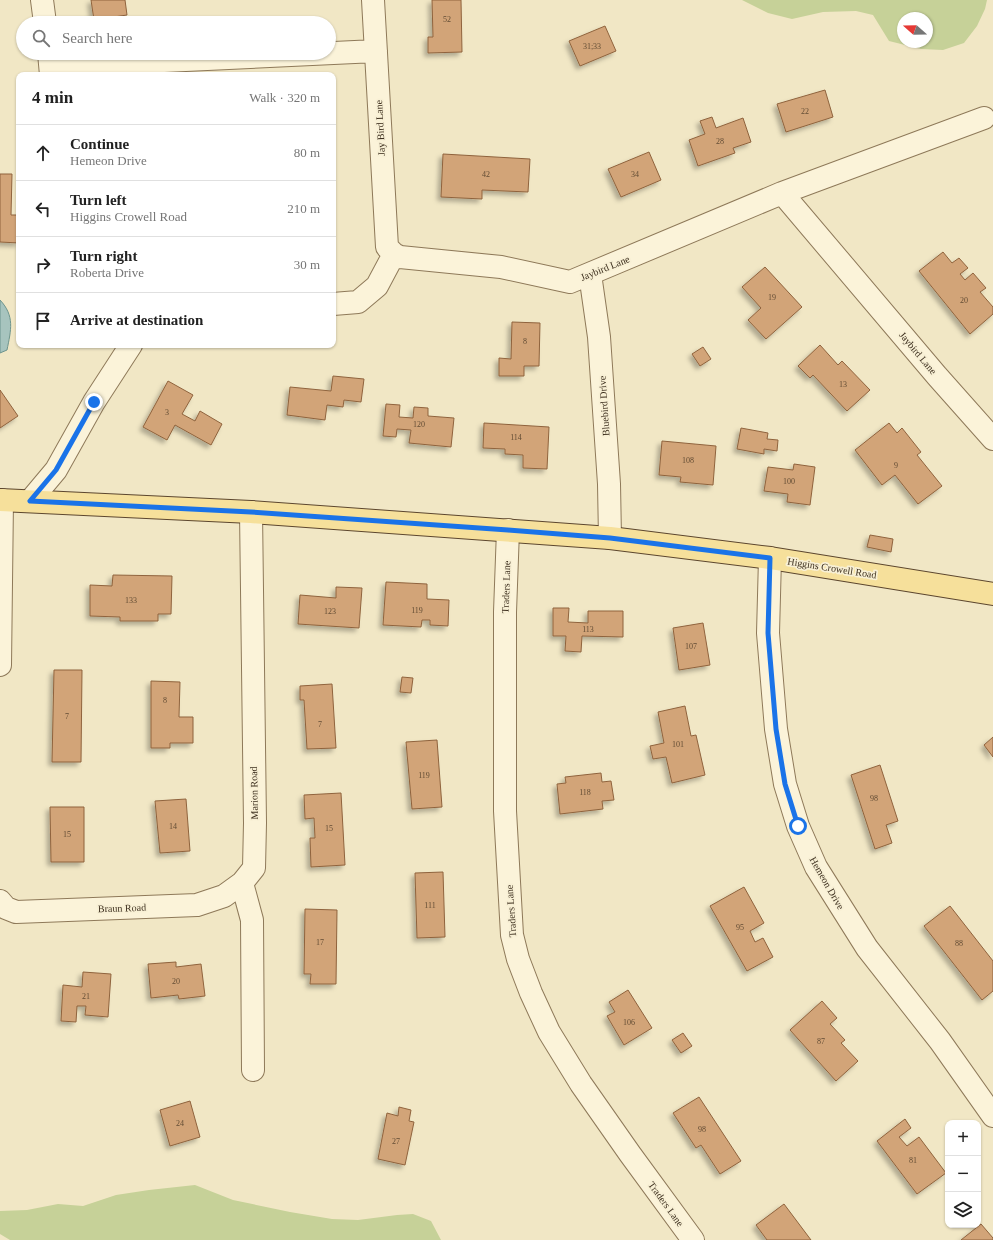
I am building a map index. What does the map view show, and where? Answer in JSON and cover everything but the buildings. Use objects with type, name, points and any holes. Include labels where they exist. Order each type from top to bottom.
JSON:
[{"type":"main road","name":"Higgins Crowell Road","points":[[1,500],[251,512],[610,538],[770,558],[993,594]]},
{"type":"street","points":[[42,0],[44,16]]},
{"type":"street","name":"Jay Bird Lane","points":[[373,0],[387,247],[394,254]]},
{"type":"street","points":[[336,53],[376,51]]},
{"type":"street","points":[[50,60],[51,72]]},
{"type":"street","points":[[60,72],[78,65],[184,60]]},
{"type":"street","name":"Jaybird Lane","points":[[394,254],[400,257],[501,267],[570,282],[782,193],[984,118]]},
{"type":"street","name":"Jaybird Lane","points":[[782,193],[932,370],[993,439]]},
{"type":"street","points":[[336,304],[358,302],[377,286],[394,254]]},
{"type":"street","name":"Bluebird Drive","points":[[590,274],[599,337],[609,484],[610,538]]},
{"type":"street","points":[[30,501],[56,470],[94,402],[129,348]]},
{"type":"street","points":[[0,665],[1,500]]},
{"type":"street","name":"Marion Road","points":[[242,883],[254,868],[251,512]]},
{"type":"street","name":"Traders Lane","points":[[508,530],[505,612],[505,811],[512,935],[518,959],[531,993],[549,1032],[581,1084],[693,1240]]},
{"type":"street","name":"Hemeon Drive","points":[[770,558],[768,633],[776,729],[785,784],[798,826],[816,867],[867,948],[940,1041],[993,1116]]},
{"type":"street","points":[[242,883],[252,920],[253,1070]]},
{"type":"street","name":"Braun Road","points":[[0,901],[6,908],[16,912],[198,905],[224,896],[242,883]]},
{"type":"green space","points":[[742,0],[987,0],[985,9],[977,26],[964,43],[943,50],[917,48],[933,48],[933,12],[897,12],[897,43],[889,41],[873,15],[856,11],[823,12],[792,19],[768,13]]},
{"type":"green space","points":[[195,1185],[233,1200],[332,1219],[358,1220],[413,1214],[431,1221],[441,1240],[10,1240],[0,1234],[0,1211],[27,1210],[58,1204],[83,1206],[116,1195]]},
{"type":"water","points":[[0,300],[8,312],[11,324],[7,350],[0,353]]},
{"type":"route","points":[[94,402],[56,470],[30,501],[251,512],[508,530],[610,538],[770,558],[768,633],[776,729],[785,784],[798,826]]}]
